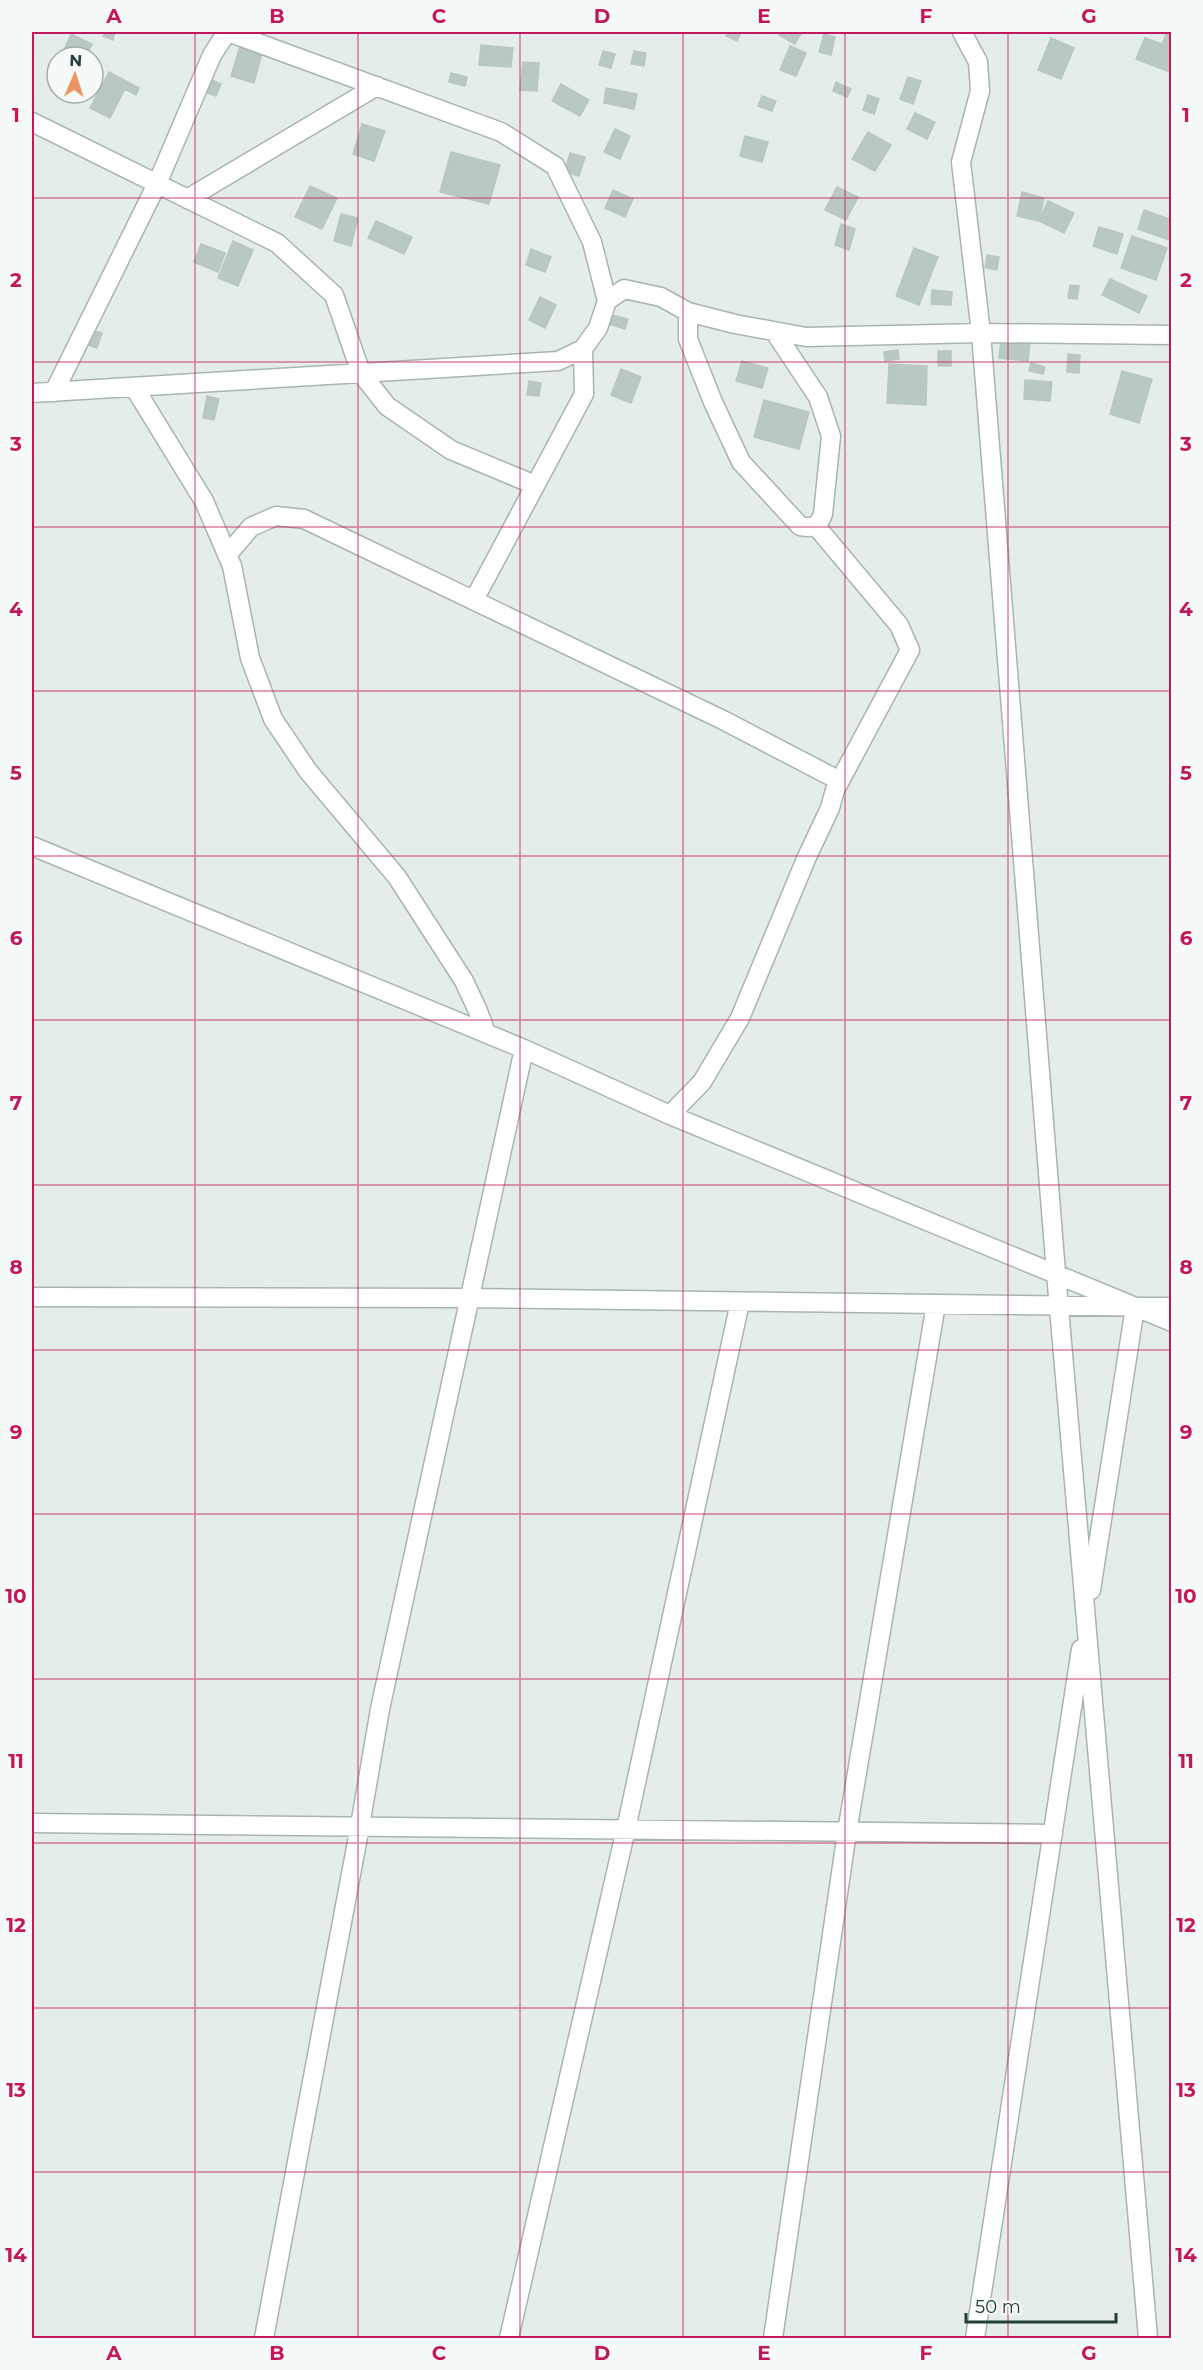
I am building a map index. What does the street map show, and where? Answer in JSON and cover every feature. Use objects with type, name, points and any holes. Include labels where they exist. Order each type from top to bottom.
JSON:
[{"type":"street","points":[[32,393],[54,392],[558,361],[582,349],[598,328],[607,301],[592,242],[555,166],[501,132],[227,32],[212,56],[157,184],[54,392]]},
{"type":"street","points":[[962,32],[978,62],[980,91],[961,162],[981,333],[1056,1273],[1148,2338]]},
{"type":"street","points":[[187,199],[377,86]]},
{"type":"street","points":[[32,122],[277,243],[334,295],[361,373],[387,406],[451,450],[536,485]]},
{"type":"street","points":[[607,301],[624,289],[661,297],[688,312],[735,324],[807,337],[981,333],[1172,335]]},
{"type":"street","points":[[688,312],[688,339],[713,402],[741,462],[800,526],[808,528],[816,526],[823,514],[831,435],[818,397],[774,332]]},
{"type":"street","points":[[474,600],[584,394],[582,349]]},
{"type":"street","points":[[134,387],[204,501],[232,566],[250,657],[273,719],[308,771],[397,877],[464,981],[486,1033]]},
{"type":"street","points":[[227,555],[252,527],[267,519],[276,516],[304,519],[723,720],[840,781]]},
{"type":"street","points":[[670,1115],[702,1082],[740,1018],[840,781],[910,650],[899,625],[816,526]]},
{"type":"street","points":[[32,846],[524,1049],[670,1115],[1172,1322]]},
{"type":"street","points":[[264,2338],[380,1709],[524,1049]]},
{"type":"street","points":[[32,1298],[469,1298],[1172,1307]]},
{"type":"street","points":[[509,2338],[626,1829],[740,1302]]},
{"type":"street","points":[[773,2338],[847,1832],[936,1304]]},
{"type":"street","points":[[975,2338],[1135,1307]]},
{"type":"street","points":[[32,1823],[1053,1834]]},
{"type":"building","points":[[105,32],[115,32],[113,40],[103,36]]},
{"type":"building","points":[[728,32],[741,32],[737,41],[726,36]]},
{"type":"building","points":[[781,32],[802,32],[795,44],[779,35]]},
{"type":"building","points":[[1167,32],[1172,32],[1172,73],[1136,59],[1145,38],[1162,44]]},
{"type":"building","points":[[71,34],[92,44],[92,45],[66,45]]},
{"type":"building","points":[[824,34],[835,37],[831,55],[819,52]]},
{"type":"building","points":[[1051,38],[1074,48],[1061,79],[1038,70]]},
{"type":"building","points":[[481,45],[513,48],[511,67],[479,65]]},
{"type":"building","points":[[240,46],[262,53],[254,83],[231,76]]},
{"type":"building","points":[[790,46],[806,53],[796,76],[780,70]]},
{"type":"building","points":[[603,51],[615,54],[611,68],[599,65]]},
{"type":"building","points":[[634,51],[646,53],[644,66],[631,64]]},
{"type":"building","points":[[523,62],[539,63],[537,91],[520,90]]},
{"type":"building","points":[[109,72],[139,88],[136,95],[125,89],[110,118],[90,108],[92,105],[105,105],[105,80]]},
{"type":"building","points":[[451,73],[467,77],[465,86],[449,82]]},
{"type":"building","points":[[908,77],[921,81],[913,104],[900,99]]},
{"type":"building","points":[[209,79],[221,84],[216,96],[204,92]]},
{"type":"building","points":[[836,82],[851,89],[847,97],[833,91]]},
{"type":"building","points":[[561,84],[589,100],[580,116],[552,101]]},
{"type":"building","points":[[606,88],[637,94],[634,109],[604,103]]},
{"type":"building","points":[[868,95],[879,99],[874,114],[863,110]]},
{"type":"building","points":[[762,96],[776,101],[772,111],[758,106]]},
{"type":"building","points":[[915,113],[935,122],[927,139],[907,129]]},
{"type":"building","points":[[362,124],[385,131],[374,161],[353,154]]},
{"type":"building","points":[[615,129],[630,136],[620,159],[604,152]]},
{"type":"building","points":[[868,132],[891,145],[875,171],[852,159]]},
{"type":"building","points":[[745,136],[768,142],[762,162],[740,156]]},
{"type":"building","points":[[451,152],[500,165],[489,204],[440,192]]},
{"type":"building","points":[[570,153],[585,157],[579,176],[565,172]]},
{"type":"building","points":[[310,186],[337,198],[322,229],[295,217]]},
{"type":"building","points":[[837,187],[858,197],[846,220],[825,210]]},
{"type":"building","points":[[613,190],[633,199],[625,217],[605,208]]},
{"type":"building","points":[[1022,192],[1044,198],[1039,221],[1017,216]]},
{"type":"building","points":[[1048,201],[1074,213],[1064,233],[1039,221]]},
{"type":"building","points":[[1144,210],[1172,220],[1172,241],[1138,229]]},
{"type":"building","points":[[341,214],[358,218],[351,246],[334,241]]},
{"type":"building","points":[[376,221],[412,237],[404,254],[368,238]]},
{"type":"building","points":[[841,224],[855,229],[849,250],[835,245]]},
{"type":"building","points":[[1099,227],[1123,234],[1117,254],[1093,246]]},
{"type":"building","points":[[1132,236],[1167,248],[1156,280],[1121,268]]},
{"type":"building","points":[[233,241],[253,250],[238,286],[218,278]]},
{"type":"building","points":[[201,244],[225,253],[218,272],[194,262]]},
{"type":"building","points":[[914,248],[938,257],[919,305],[896,296]]},
{"type":"building","points":[[531,249],[551,257],[545,272],[526,265]]},
{"type":"building","points":[[987,255],[999,257],[997,270],[985,268]]},
{"type":"building","points":[[1110,279],[1147,296],[1139,313],[1102,295]]},
{"type":"building","points":[[1070,285],[1079,286],[1077,299],[1068,298]]},
{"type":"building","points":[[932,290],[952,292],[951,305],[931,304]]},
{"type":"building","points":[[540,297],[556,305],[545,328],[529,320]]},
{"type":"building","points":[[612,315],[628,319],[625,329],[609,324]]},
{"type":"building","points":[[89,329],[102,333],[97,348],[85,344]]},
{"type":"building","points":[[1001,339],[1030,342],[1028,361],[999,358]]},
{"type":"building","points":[[898,350],[899,359],[885,361],[884,352]]},
{"type":"building","points":[[938,351],[951,351],[951,366],[938,366]]},
{"type":"building","points":[[1068,354],[1080,355],[1079,373],[1067,372]]},
{"type":"building","points":[[742,361],[768,368],[762,388],[736,381]]},
{"type":"building","points":[[1031,363],[1045,367],[1043,374],[1029,371]]},
{"type":"building","points":[[889,364],[927,366],[926,405],[887,403]]},
{"type":"building","points":[[621,369],[641,377],[631,403],[611,395]]},
{"type":"building","points":[[1122,371],[1152,379],[1139,423],[1110,414]]},
{"type":"building","points":[[1025,380],[1052,382],[1050,401],[1024,399]]},
{"type":"building","points":[[529,381],[541,383],[539,396],[527,395]]},
{"type":"building","points":[[207,396],[219,399],[214,420],[203,418]]},
{"type":"building","points":[[764,400],[809,412],[799,449],[754,437]]}]
